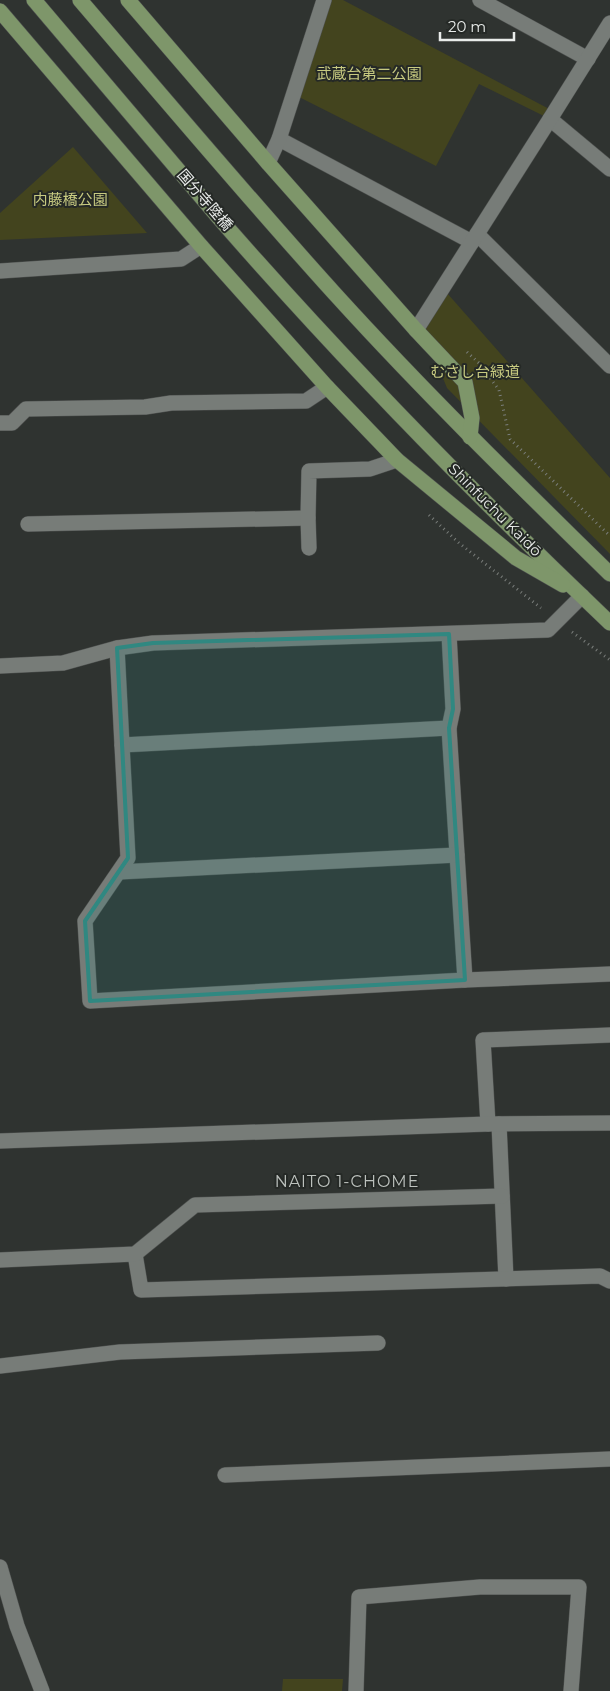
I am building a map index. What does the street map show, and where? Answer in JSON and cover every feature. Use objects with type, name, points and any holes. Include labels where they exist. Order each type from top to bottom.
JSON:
[{"type":"main road","name":"国分寺陸橋","points":[[34,0],[220,218],[382,395]]},
{"type":"main road","points":[[80,0],[267,218],[335,294],[470,437],[610,574]]},
{"type":"main road","points":[[128,0],[268,163],[416,330],[465,382],[472,418],[470,437]]},
{"type":"main road","points":[[0,11],[201,246],[327,387],[397,460],[516,558],[582,596]]},
{"type":"main road","name":"Shinfuchu Kaidō","points":[[382,395],[610,623]]},
{"type":"street","points":[[268,163],[279,139],[324,0]]},
{"type":"street","points":[[480,0],[588,59]]},
{"type":"street","points":[[416,330],[610,23]]},
{"type":"street","points":[[550,119],[610,169]]},
{"type":"street","points":[[279,139],[475,238],[610,366]]},
{"type":"street","points":[[0,271],[182,259],[201,246]]},
{"type":"street","points":[[0,424],[12,423],[26,410],[146,407],[171,403],[306,401],[327,387]]},
{"type":"street","points":[[309,548],[309,471],[370,469],[397,460]]},
{"type":"street","points":[[28,524],[308,518]]},
{"type":"street","points":[[0,666],[63,663],[117,648],[153,643],[548,630],[582,596]]},
{"type":"street","points":[[449,634],[453,709],[449,728],[465,980]]},
{"type":"street","points":[[117,648],[128,858],[85,921],[90,1001],[465,980],[610,974]]},
{"type":"street","points":[[122,745],[449,728]]},
{"type":"street","points":[[119,872],[457,856]]},
{"type":"street","points":[[506,1279],[502,1196],[484,1040],[610,1035]]},
{"type":"street","points":[[0,1141],[494,1124],[610,1123]]},
{"type":"street","points":[[0,1260],[135,1254],[195,1206],[502,1196]]},
{"type":"street","points":[[135,1254],[141,1290],[506,1279],[605,1278]]},
{"type":"street","points":[[0,1366],[120,1352],[378,1343]]},
{"type":"street","points":[[225,1475],[610,1459]]},
{"type":"street","points":[[0,1567],[17,1626],[42,1691]]},
{"type":"street","points":[[356,1691],[360,1596],[480,1587],[579,1587],[571,1691]]},
{"type":"path","points":[[466,351],[480,364],[499,390],[510,440],[610,536]]},
{"type":"highlighted area","points":[[449,634],[453,709],[449,728],[465,980],[90,1001],[85,921],[128,858],[117,648],[153,643]]},
{"type":"green space","name":"武蔵台第二公園","points":[[328,0],[343,0],[553,111],[548,118],[479,84],[436,166],[297,96]]},
{"type":"green space","name":"内藤橋公園","points":[[73,147],[147,233],[0,240],[0,213]]},
{"type":"green space","name":"むさし台緑道","points":[[447,293],[610,478],[610,554],[447,388],[436,361],[420,338]]},
{"type":"green space","points":[[283,1679],[343,1679],[342,1691],[282,1691]]},
{"type":"district","name":"NAITO 1-CHOME","points":[[347,1181]]}]
